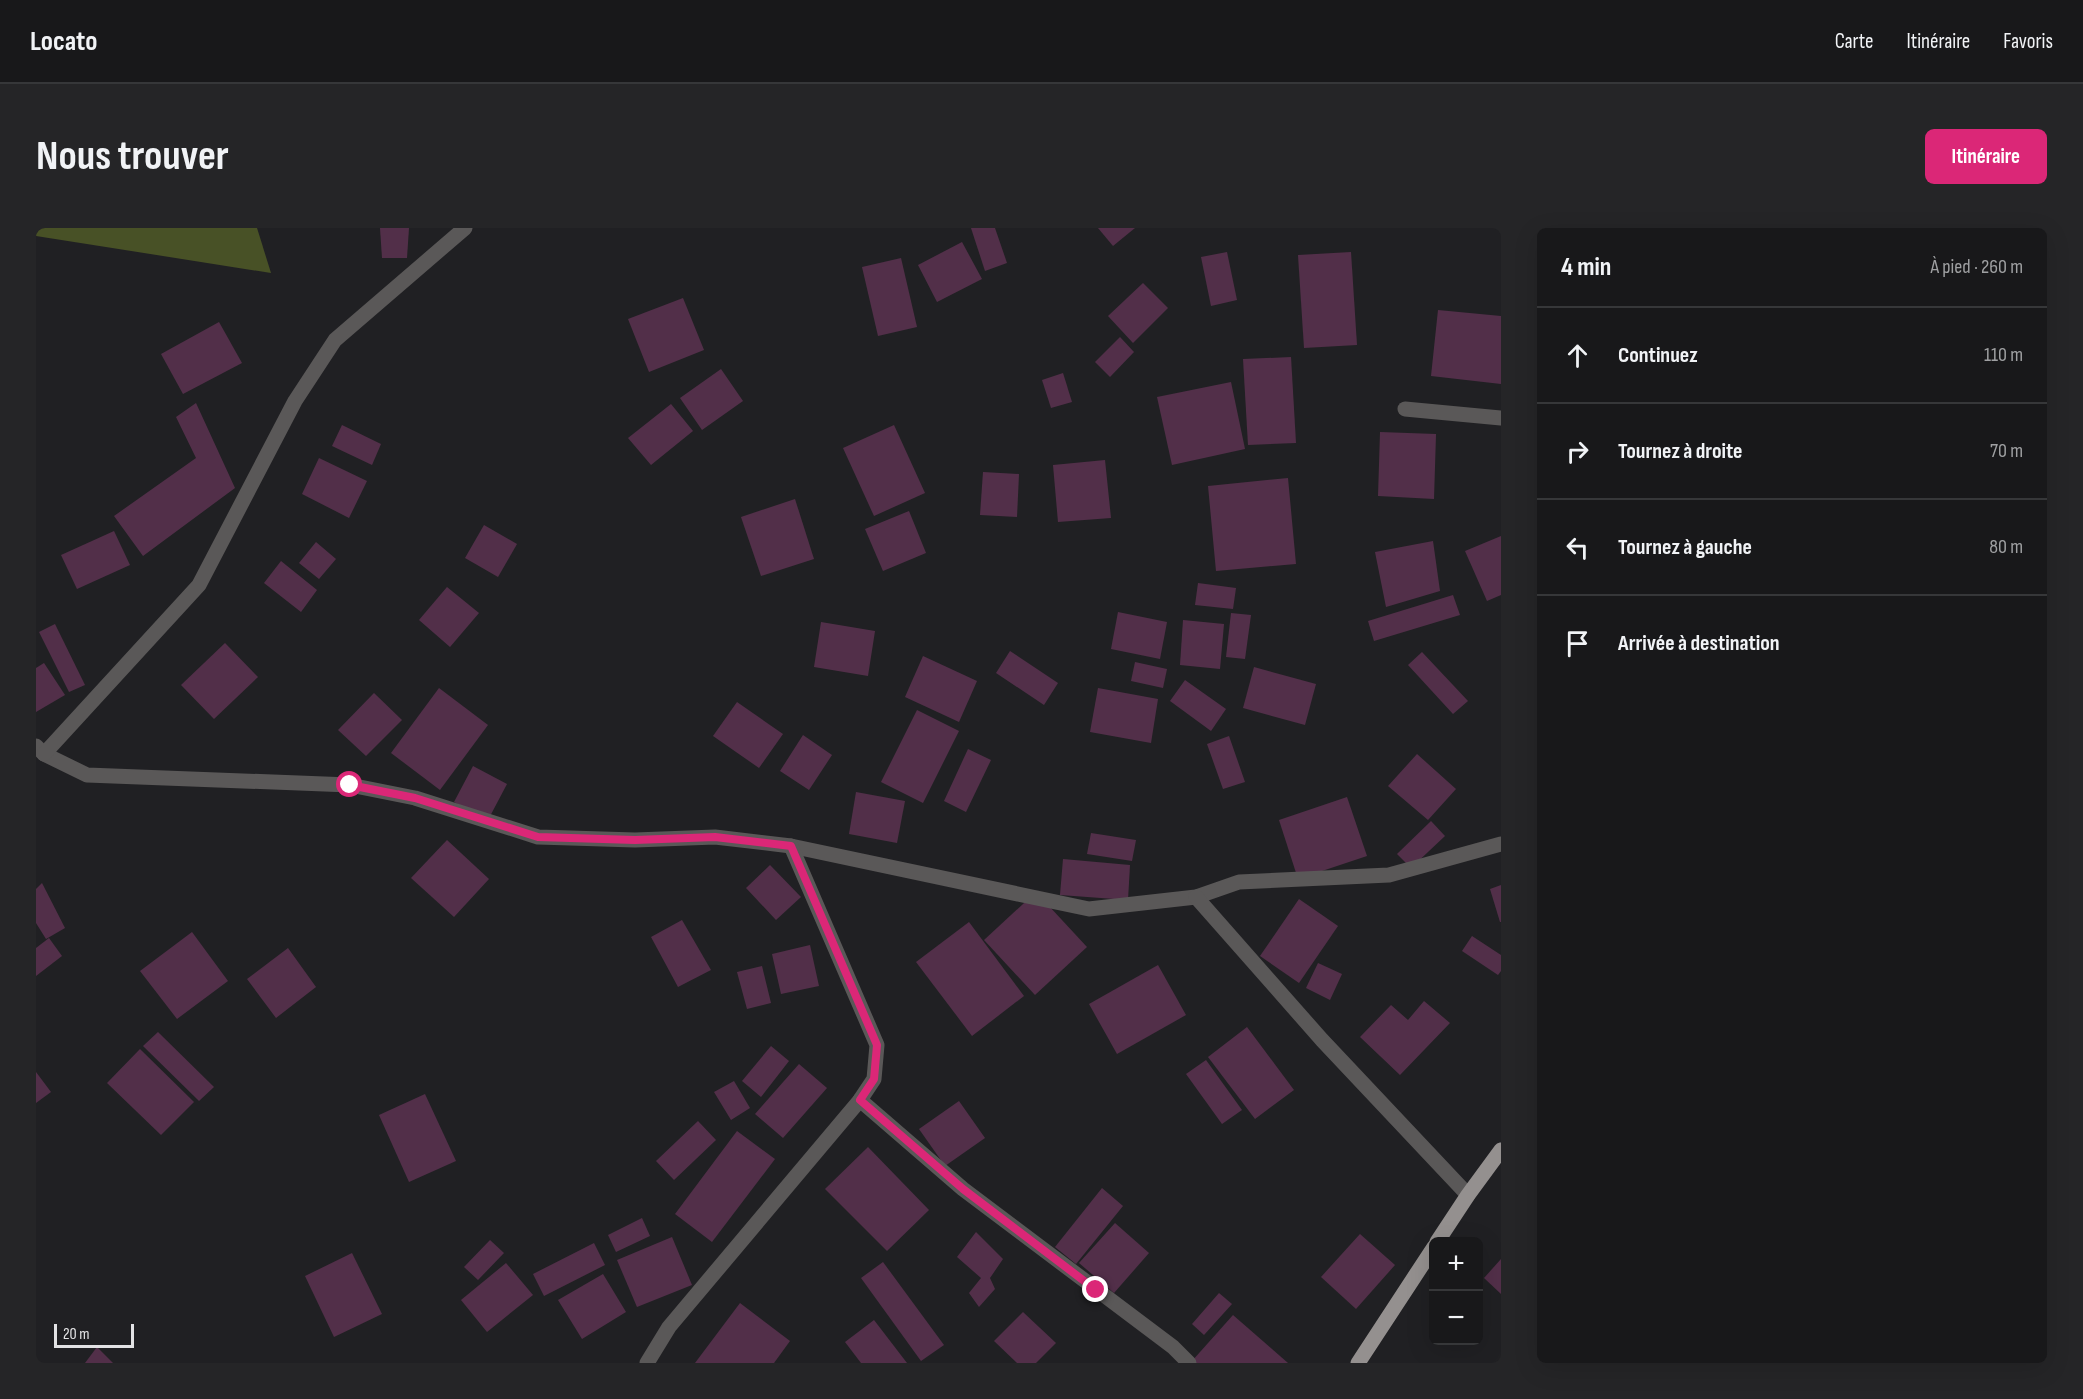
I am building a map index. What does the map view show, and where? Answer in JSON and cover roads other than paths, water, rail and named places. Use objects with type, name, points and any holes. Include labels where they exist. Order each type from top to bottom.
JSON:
[{"type":"main road","points":[[1440,1237],[1501,1150]]},
{"type":"main road","points":[[1358,1363],[1429,1255]]},
{"type":"street","points":[[465,228],[335,340],[295,401],[199,585],[40,750],[87,775],[350,785],[415,798],[538,837],[635,840],[715,837],[791,846],[1089,909],[1196,897],[1239,882],[1389,875],[1501,844]]},
{"type":"street","points":[[1404,409],[1501,418]]},
{"type":"street","points":[[646,1363],[669,1327],[860,1100],[874,1079],[877,1045],[791,846]]},
{"type":"street","points":[[1196,897],[1322,1040],[1468,1195]]},
{"type":"street","points":[[860,1100],[963,1189],[1173,1347],[1189,1363]]}]
